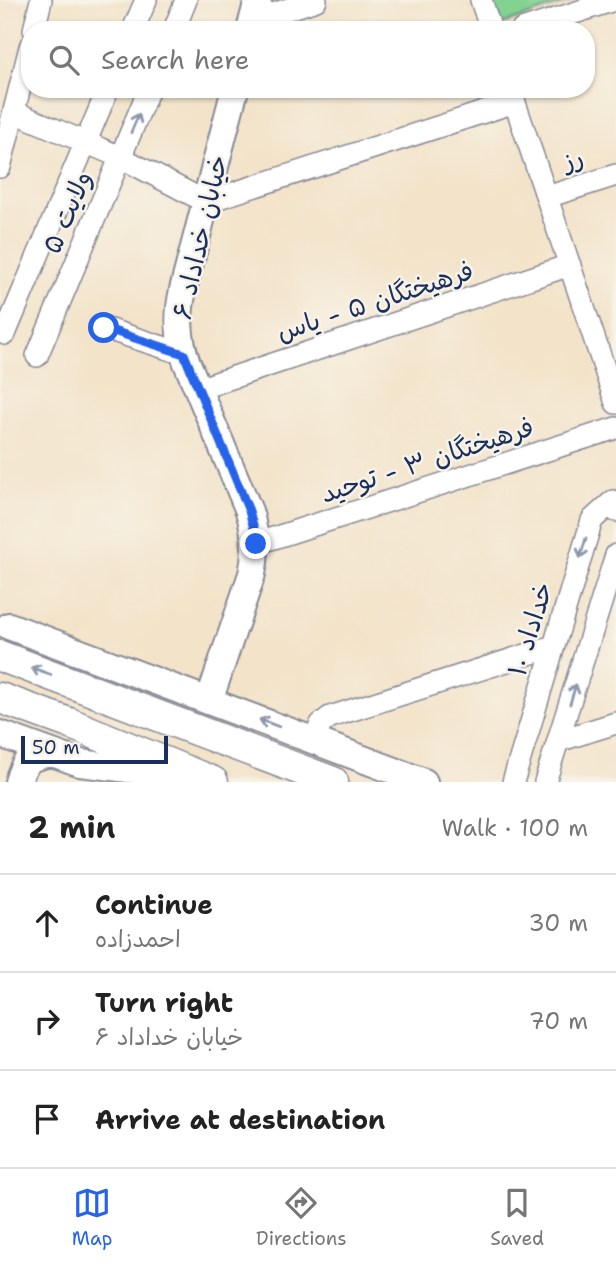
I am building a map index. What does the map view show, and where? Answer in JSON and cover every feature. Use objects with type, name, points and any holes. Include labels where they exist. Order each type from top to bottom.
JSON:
[{"type":"highway","points":[[0,656],[333,782]]},
{"type":"highway","points":[[0,698],[209,780]]},
{"type":"main road","name":"خیابان خداداد ۶","points":[[209,701],[252,574],[256,544],[249,511],[184,354],[178,324],[181,300],[233,98]]},
{"type":"main road","points":[[5,624],[424,782]]},
{"type":"main road","points":[[5,624],[61,651],[223,740]]},
{"type":"main road","points":[[0,734],[125,776],[209,780]]},
{"type":"main road","points":[[18,782],[25,763],[52,753]]},
{"type":"main road","points":[[0,777],[8,782]]},
{"type":"street","points":[[36,21],[41,0]]},
{"type":"street","points":[[137,21],[146,0]]},
{"type":"street","points":[[178,21],[186,0]]},
{"type":"street","points":[[253,17],[316,0]]},
{"type":"street","points":[[481,0],[488,21]]},
{"type":"street","points":[[544,21],[586,4],[614,0]]},
{"type":"street","points":[[0,167],[21,84]]},
{"type":"street","name":"ولایت ۵","points":[[5,334],[104,98]]},
{"type":"street","name":"ولایت ۵","points":[[37,356],[145,98]]},
{"type":"street","points":[[14,112],[120,157],[206,202],[506,98]]},
{"type":"street","points":[[513,98],[570,265],[608,352],[616,403]]},
{"type":"street","name":"رز","points":[[547,197],[616,175]]},
{"type":"street","name":"فرهیختگان ۵ - یاس","points":[[198,389],[570,265]]},
{"type":"street","points":[[104,328],[184,354]]},
{"type":"street","name":"فرهیختگان ۳ - توحید","points":[[256,544],[616,428]]},
{"type":"street","name":"خداداد ۱۰","points":[[513,782],[592,520],[615,501]]},
{"type":"street","points":[[545,782],[616,555]]},
{"type":"street","points":[[314,740],[319,727],[330,717],[554,646]]},
{"type":"street","points":[[558,741],[616,723]]},
{"type":"green space","points":[[491,0],[574,0],[512,21],[499,21]]},
{"type":"route","points":[[104,328],[184,354],[249,511],[256,544]]}]
